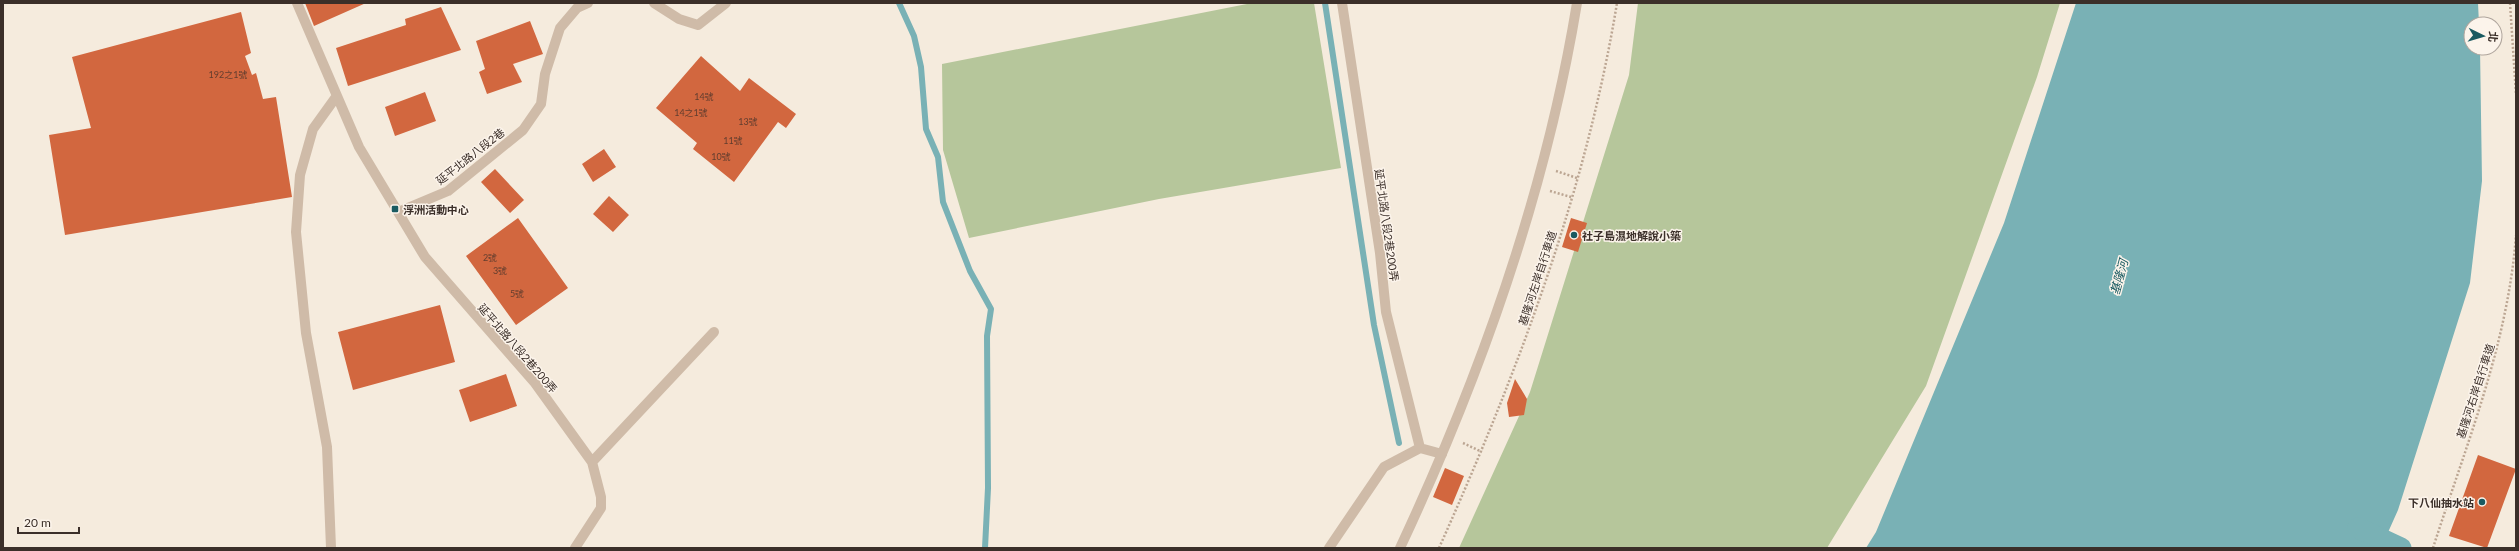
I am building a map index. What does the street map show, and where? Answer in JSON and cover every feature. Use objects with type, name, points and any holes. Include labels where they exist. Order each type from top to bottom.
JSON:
[{"type":"street","points":[[297,3],[336,97],[359,147],[398,212]]},
{"type":"street","name":"延平北路八段2巷","points":[[398,212],[448,191],[523,130],[540,104],[545,74],[560,28],[577,8],[588,3]]},
{"type":"street","points":[[654,3],[679,19],[698,25],[726,3]]},
{"type":"street","name":"延平北路八段2巷200弄","points":[[1342,3],[1380,253],[1386,312],[1420,448]]},
{"type":"street","points":[[1400,548],[1450,437],[1507,286],[1542,166],[1577,3]]},
{"type":"street","points":[[331,548],[327,446],[306,333],[296,232],[300,175],[313,129],[336,97]]},
{"type":"street","name":"延平北路八段2巷200弄","points":[[398,212],[425,258],[534,383],[592,462],[601,496],[601,508],[575,548]]},
{"type":"street","points":[[592,462],[714,332]]},
{"type":"street","points":[[1329,548],[1384,467],[1420,448],[1442,454]]},
{"type":"path","name":"基隆河左岸自行車道","points":[[1439,548],[1482,452],[1519,356],[1577,178],[1617,3]]},
{"type":"path","points":[[2510,3],[2516,94]]},
{"type":"path","points":[[1542,166],[1577,178]]},
{"type":"path","name":"基隆河右岸自行車道","points":[[2433,548],[2496,354],[2506,318],[2516,235]]},
{"type":"path","points":[[1450,437],[1482,452]]},
{"type":"green space","points":[[1252,3],[1314,3],[1341,168],[1159,199],[969,238],[943,150],[942,64]]},
{"type":"green space","points":[[1638,3],[2060,3],[2037,77],[1926,386],[1827,548],[1459,548],[1530,392],[1629,75]]},
{"type":"water","name":"基隆河","points":[[2076,3],[2478,3],[2479,16],[2463,16],[2463,56],[2480,56],[2482,181],[2470,283],[2398,510],[2381,548],[1866,548],[1876,532],[2004,223]]},
{"type":"building","points":[[305,3],[366,3],[314,26]]},
{"type":"building","points":[[441,7],[461,50],[348,86],[336,48],[406,25],[405,19]]},
{"type":"building","points":[[241,12],[251,53],[245,56],[252,75],[256,73],[263,99],[276,97],[292,197],[65,235],[49,135],[91,128],[72,57]]},
{"type":"building","points":[[530,21],[543,54],[513,64],[522,82],[487,94],[479,72],[485,69],[476,41]]},
{"type":"building","points":[[701,56],[740,91],[749,78],[796,114],[786,128],[778,122],[734,182],[693,149],[697,143],[656,108]]},
{"type":"building","points":[[425,92],[436,121],[395,136],[385,107]]},
{"type":"building","points":[[604,149],[616,167],[593,182],[582,164]]},
{"type":"building","points":[[495,169],[524,200],[510,213],[481,182]]},
{"type":"building","points":[[609,196],[629,215],[613,232],[593,214]]},
{"type":"building","points":[[518,218],[568,288],[516,325],[466,256]]},
{"type":"building","name":"社子島濕地解說小築","points":[[1571,218],[1587,223],[1578,252],[1562,247]]},
{"type":"building","points":[[440,305],[455,362],[353,390],[338,332]]},
{"type":"building","points":[[506,374],[517,406],[470,422],[459,390]]},
{"type":"building","points":[[1515,379],[1527,399],[1524,415],[1509,417],[1507,403]]},
{"type":"building","name":"下八仙抽水站","points":[[2478,455],[2516,469],[2487,548],[2449,536]]},
{"type":"building","points":[[1445,468],[1464,476],[1452,505],[1433,497]]},
{"type":"waterway","points":[[899,3],[914,36],[921,67],[926,129],[938,157],[943,202],[970,271],[991,309],[987,336],[988,488],[985,548]]},
{"type":"waterway","points":[[1325,3],[1374,325],[1399,443]]},
{"type":"waterway","points":[[2358,528],[2401,548]]},
{"type":"place","name":"浮洲活動中心","points":[[395,209]]},
{"type":"place","name":"社子島濕地解說小築","points":[[1574,235]]},
{"type":"place","name":"下八仙抽水站","points":[[2482,502]]}]
